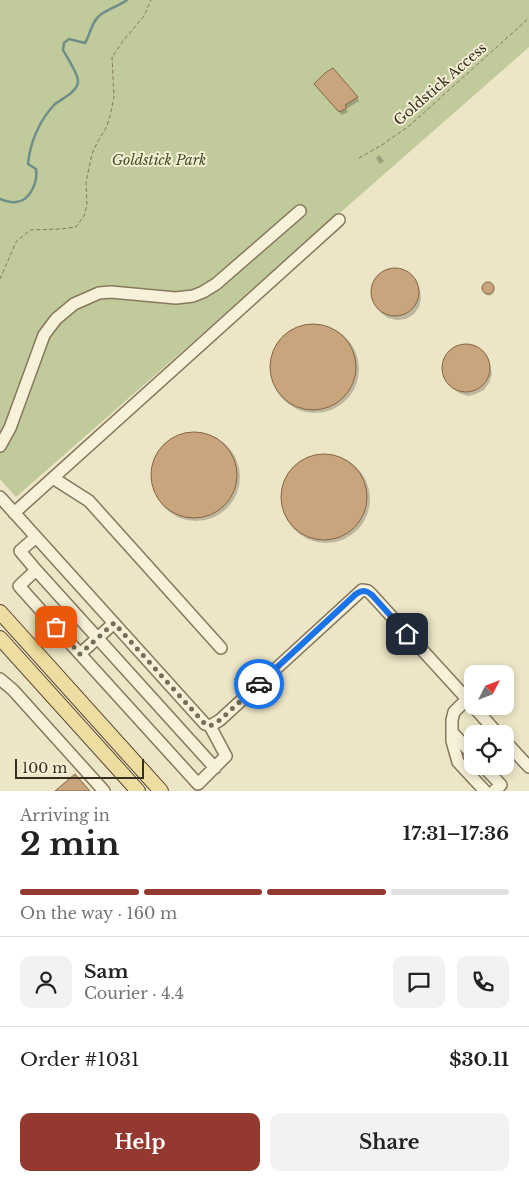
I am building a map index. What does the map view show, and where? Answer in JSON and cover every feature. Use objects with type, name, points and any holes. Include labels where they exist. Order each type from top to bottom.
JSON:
[{"type":"main road","points":[[0,612],[161,791]]},
{"type":"main road","points":[[0,638],[138,791]]},
{"type":"street","points":[[0,446],[10,428],[44,335],[64,311],[90,296],[111,292],[176,298],[193,296],[216,284],[300,211]]},
{"type":"street","points":[[14,513],[338,220]]},
{"type":"street","points":[[53,478],[89,501],[221,648]]},
{"type":"street","points":[[0,497],[205,724],[210,726],[226,756],[198,784],[19,586],[36,570]]},
{"type":"street","points":[[36,537],[20,552],[215,768]]},
{"type":"street","points":[[210,726],[220,720],[362,590],[368,591],[372,595],[464,696]]},
{"type":"street","points":[[80,654],[114,623]]},
{"type":"street","points":[[0,679],[13,690],[104,791]]},
{"type":"street","points":[[464,707],[454,712],[452,741],[458,762],[485,791]]},
{"type":"street","points":[[481,715],[490,725]]},
{"type":"street","points":[[452,732],[464,745]]},
{"type":"street","points":[[514,751],[529,767]]},
{"type":"street","points":[[490,775],[500,789]]},
{"type":"path","points":[[0,279],[16,242],[30,230],[76,227],[84,216],[87,206],[86,182],[89,167],[98,141],[106,128],[114,97],[112,57],[144,16],[151,0]]},
{"type":"path","name":"Goldstick Access","points":[[359,158],[409,126],[529,18]]},
{"type":"green space","name":"Goldstick Park","points":[[0,0],[529,0],[529,47],[16,497],[0,479]]},
{"type":"building","points":[[333,68],[358,97],[345,105],[347,108],[339,112],[314,84]]},
{"type":"building","points":[[395,268],[404,270],[412,275],[417,283],[419,292],[417,301],[412,309],[404,314],[395,316],[386,314],[378,309],[373,301],[371,292],[373,283],[378,275],[386,270]]},
{"type":"building","points":[[486,282],[490,282],[494,288],[490,294],[486,294],[482,290],[482,286]]},
{"type":"building","points":[[313,324],[329,327],[337,331],[349,343],[353,351],[356,367],[353,383],[349,391],[337,403],[329,407],[313,410],[297,407],[289,403],[277,391],[273,383],[270,367],[273,351],[277,343],[289,331],[297,327]]},
{"type":"building","points":[[466,344],[475,346],[483,351],[488,359],[490,368],[488,377],[483,385],[475,390],[466,392],[457,390],[449,385],[444,377],[442,368],[444,359],[449,351],[457,346]]},
{"type":"building","points":[[194,432],[210,435],[218,439],[230,451],[234,459],[237,475],[234,491],[230,499],[218,511],[210,515],[194,518],[178,515],[170,511],[158,499],[154,491],[151,475],[154,459],[158,451],[170,439],[178,435]]},
{"type":"building","points":[[324,454],[340,457],[348,461],[360,473],[364,481],[367,497],[364,513],[360,521],[348,533],[340,537],[324,540],[308,537],[300,533],[288,521],[284,513],[281,497],[284,481],[288,473],[300,461],[308,457]]},
{"type":"building","points":[[75,774],[90,791],[55,791]]},
{"type":"waterway","points":[[0,199],[16,202],[29,195],[36,180],[36,169],[28,164],[36,133],[54,105],[72,92],[77,85],[76,74],[63,50],[64,43],[69,39],[85,43],[98,17],[127,0]]},
{"type":"way so far","points":[[56,627],[80,654],[114,623],[205,724],[210,726],[220,720],[259,684]]},
{"type":"route","points":[[259,684],[362,590],[368,591],[407,634]]}]
